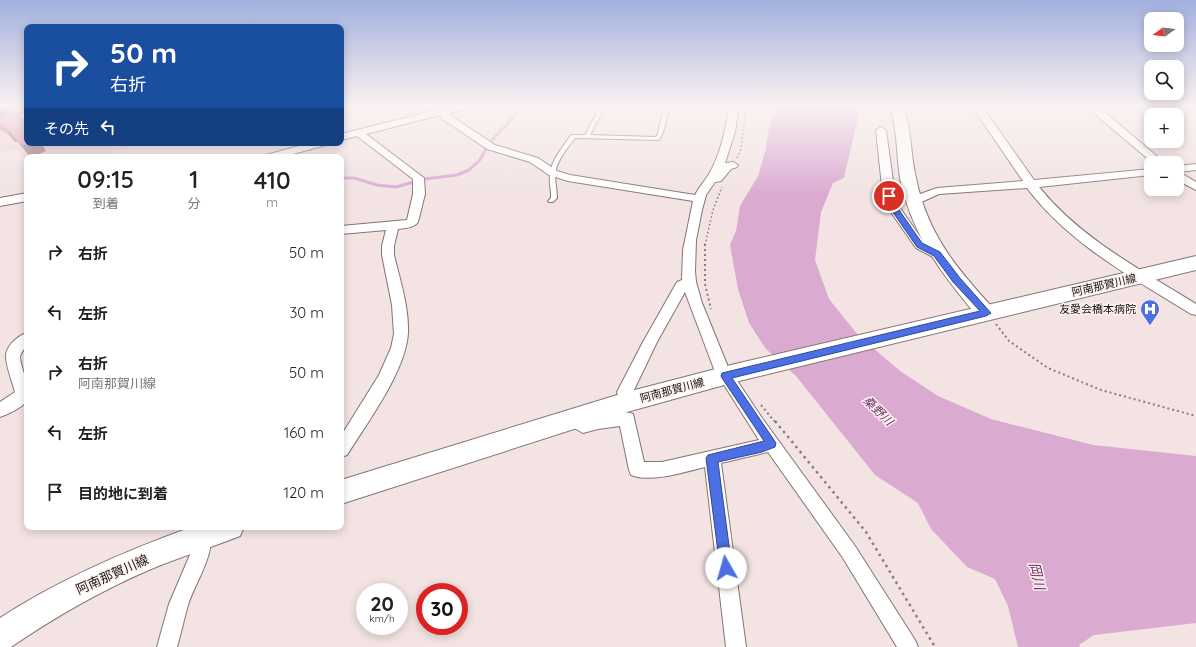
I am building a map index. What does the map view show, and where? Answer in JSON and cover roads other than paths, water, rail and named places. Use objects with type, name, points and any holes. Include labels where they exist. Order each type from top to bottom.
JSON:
[{"type":"main road","name":"阿南那賀川線","points":[[344,491],[627,402],[736,373],[1196,263]]},
{"type":"main road","name":"阿南那賀川線","points":[[3,630],[68,594],[120,568],[222,530]]},
{"type":"street","points":[[344,230],[393,226],[412,222],[419,194],[418,178],[362,135]]},
{"type":"street","points":[[473,135],[491,148],[534,160],[553,173],[568,178],[699,199]]},
{"type":"street","points":[[730,135],[714,175],[702,190],[688,248],[689,282],[695,304],[712,349],[736,373],[771,443],[849,552],[908,647]]},
{"type":"street","points":[[882,135],[889,196],[894,208],[920,245],[937,254]]},
{"type":"street","points":[[904,135],[907,176],[920,221],[937,254],[979,315]]},
{"type":"street","points":[[997,135],[1031,184],[1050,207],[1086,239],[1141,277],[1196,310]]},
{"type":"street","points":[[1125,135],[1151,156]]},
{"type":"street","points":[[281,154],[311,146]]},
{"type":"street","points":[[699,199],[727,166],[732,165]]},
{"type":"street","points":[[1184,168],[1196,166]]},
{"type":"street","points":[[913,201],[937,191],[1031,184],[1144,173]]},
{"type":"street","points":[[1184,180],[1196,188]]},
{"type":"street","points":[[0,202],[24,198]]},
{"type":"street","points":[[344,445],[384,380],[398,350],[401,333],[400,315],[388,255],[388,246],[393,226]]},
{"type":"street","points":[[627,402],[625,392],[650,342],[682,285],[689,282]]},
{"type":"street","points":[[0,410],[19,399],[23,393],[13,357],[16,348],[24,341]]},
{"type":"street","points":[[573,419],[583,426],[598,422],[627,419],[637,470],[662,469],[762,447],[771,443]]},
{"type":"street","points":[[712,458],[736,647]]},
{"type":"street","points":[[167,647],[179,604],[201,550],[203,536]]},
{"type":"lane","points":[[551,201],[554,198],[553,173],[560,152],[573,136],[656,139],[659,138],[660,135]]},
{"type":"water","points":[[768,135],[854,135],[844,178],[833,183],[821,212],[815,260],[829,299],[858,335],[900,371],[938,396],[991,419],[1093,445],[1196,456],[1196,623],[1094,635],[1079,645],[1080,647],[1018,647],[1008,606],[995,579],[967,567],[931,529],[918,503],[875,475],[796,376],[766,349],[749,323],[738,289],[730,245],[736,231],[740,206],[758,176]]},
{"type":"waterway","points":[[344,178],[354,178],[377,185],[396,187],[424,179],[457,175],[469,170],[479,161],[491,141],[496,135]]},
{"type":"place","name":"友愛会橋本病院","points":[[1150,326]]},
{"type":"water label","name":"桑野川","points":[[878,411]]},
{"type":"water label","name":"岡川","points":[[1037,576]]}]
